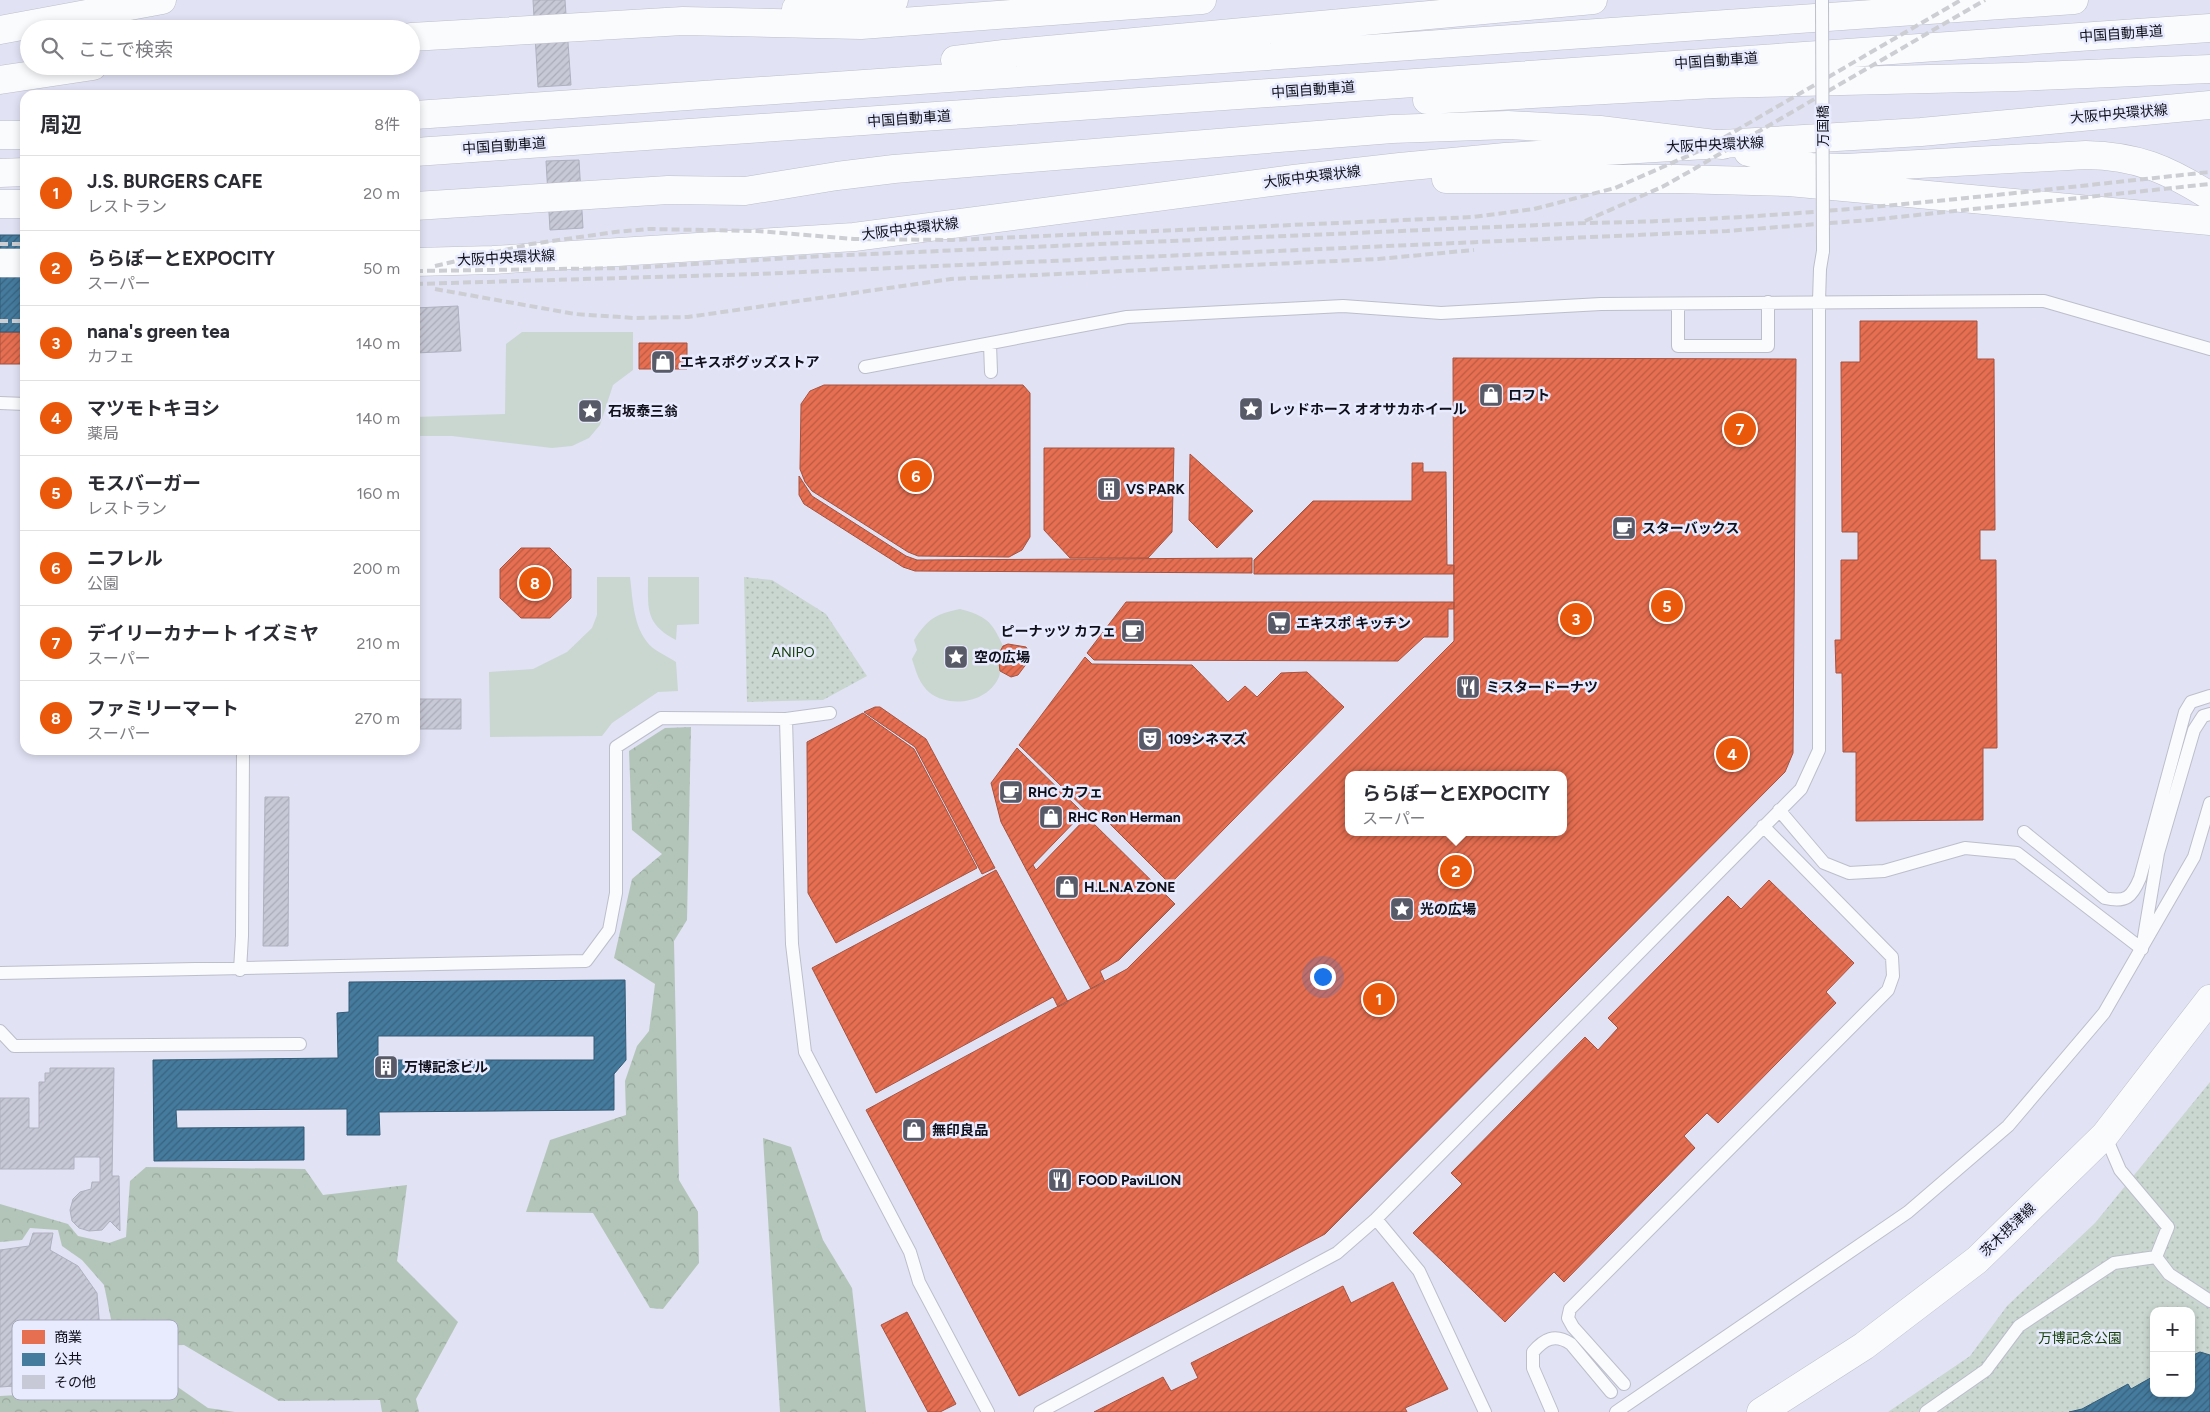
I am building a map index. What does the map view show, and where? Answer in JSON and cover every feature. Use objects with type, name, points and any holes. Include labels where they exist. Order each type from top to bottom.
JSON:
[{"type":"main road","points":[[54,20],[162,0]]},
{"type":"main road","points":[[420,37],[683,21],[894,0]]},
{"type":"main road","points":[[683,21],[861,25],[1202,0]]},
{"type":"main road","points":[[646,99],[1004,54],[1593,0]]},
{"type":"main road","points":[[420,115],[2074,0]]},
{"type":"main road","points":[[0,30],[20,26]]},
{"type":"main road","name":"中国自動車道","points":[[420,152],[2210,28]]},
{"type":"main road","points":[[1036,110],[1175,116],[1714,84],[2015,78],[2210,69]]},
{"type":"main road","points":[[0,80],[33,75]]},
{"type":"main road","name":"大阪中央環状線","points":[[420,262],[493,260],[854,236],[1294,179],[1505,157],[1921,132],[2210,105]]},
{"type":"main road","points":[[420,206],[668,190],[745,191],[836,176],[894,170],[1392,129],[1508,125],[1641,134],[1723,145],[1811,167],[1845,168],[2086,154],[2108,155],[2130,159],[2172,173],[2210,196]]},
{"type":"main road","points":[[0,135],[20,135]]},
{"type":"main road","points":[[0,172],[20,172]]},
{"type":"main road","points":[[1294,179],[1734,180],[1789,182],[2210,221]]},
{"type":"main road","points":[[0,204],[20,204]]},
{"type":"main road","points":[[0,263],[20,263]]},
{"type":"main road","name":"茨木摂津線","points":[[1761,1412],[1864,1346],[1976,1260],[2105,1135],[2210,999]]},
{"type":"lane","name":"万国橋","points":[[1040,1412],[1337,1253],[1376,1219],[1801,789],[1818,750],[1819,302],[1820,269],[1823,251],[1822,0]]},
{"type":"lane","points":[[1678,305],[1678,346],[1768,346],[1768,302]]},
{"type":"lane","points":[[865,367],[1127,317],[1343,306],[1441,313],[1601,304],[2044,302],[2210,349]]},
{"type":"lane","points":[[990,344],[991,372]]},
{"type":"lane","points":[[0,402],[20,404]]},
{"type":"lane","points":[[2024,832],[2104,898],[2115,900],[2127,898],[2135,890],[2140,878],[2185,712],[2191,702],[2210,696]]},
{"type":"lane","points":[[0,973],[240,970],[586,961],[609,930],[616,893],[616,747],[662,718],[786,719],[830,713]]},
{"type":"lane","points":[[2142,949],[2158,853],[2194,730],[2203,716],[2210,714]]},
{"type":"lane","points":[[786,719],[792,944],[805,1052],[910,1252],[920,1282],[988,1412]]},
{"type":"lane","points":[[240,970],[242,936],[243,755]]},
{"type":"lane","points":[[1616,1412],[1908,1212],[2008,1126],[2104,1013],[2194,857],[2210,803]]},
{"type":"lane","points":[[1779,810],[1824,862],[1849,873],[1884,871],[1965,848],[2017,853],[2142,949]]},
{"type":"lane","points":[[1624,1384],[1573,1326],[1568,1318],[1570,1309],[1888,990],[1893,976],[1892,957],[1763,826]]},
{"type":"lane","points":[[0,1031],[14,1046],[300,1044]]},
{"type":"lane","points":[[2105,1135],[2120,1170],[2168,1227],[2156,1257]]},
{"type":"lane","points":[[1376,1219],[1419,1271],[1485,1412]]},
{"type":"lane","points":[[2156,1257],[2169,1274],[2210,1301]]},
{"type":"lane","points":[[1926,1412],[1986,1370],[2019,1326],[2114,1263],[2156,1257]]},
{"type":"lane","points":[[1552,1412],[1533,1368],[1533,1352],[1543,1342],[1554,1337],[1564,1339],[1571,1344],[1611,1392]]},
{"type":"green space","points":[[522,332],[633,332],[633,370],[613,385],[600,425],[589,438],[572,446],[552,448],[452,436],[420,436],[420,417],[505,414],[506,344]]},
{"type":"green space","points":[[597,577],[630,577],[633,605],[641,633],[653,648],[676,662],[678,691],[658,692],[612,723],[602,736],[490,737],[489,672],[533,669],[567,652],[592,628],[597,615]]},
{"type":"green space","points":[[648,577],[699,577],[699,624],[677,625],[676,640],[659,628],[650,614]]},
{"type":"green space","name":"ANIPO","points":[[744,577],[772,580],[826,614],[867,676],[823,700],[747,702]]},
{"type":"green space","name":"空の広場","points":[[960,609],[982,617],[995,631],[1003,646],[999,654],[1000,675],[992,687],[976,698],[967,701],[947,701],[930,693],[921,681],[912,659],[917,650],[914,640],[933,618]]},
{"type":"green space","points":[[691,727],[687,920],[674,941],[679,1180],[698,1212],[699,1263],[663,1309],[650,1308],[593,1213],[526,1212],[550,1140],[626,1115],[625,1081],[637,1046],[649,1031],[655,984],[614,958],[632,879],[662,854],[632,830],[629,751],[665,728]]},
{"type":"green space","name":"万博記念公園","points":[[2210,1082],[2210,1412],[1888,1412],[1970,1356],[2007,1306],[2095,1223]]},
{"type":"green space","points":[[763,1138],[791,1147],[823,1240],[852,1288],[866,1412],[780,1412]]},
{"type":"green space","points":[[146,1167],[305,1169],[323,1195],[407,1185],[397,1261],[458,1322],[416,1399],[419,1412],[382,1412],[380,1400],[279,1401],[184,1345],[178,1345],[178,1320],[111,1320],[104,1285],[82,1260],[62,1246],[58,1230],[30,1228],[22,1240],[0,1242],[0,1204],[68,1224],[78,1236],[109,1243],[126,1237],[130,1181]]},
{"type":"green space","points":[[178,1387],[208,1408],[235,1412],[0,1412],[0,1396],[12,1395],[12,1400],[178,1400]]},
{"type":"building: 商業","points":[[1860,321],[1977,321],[1977,359],[1994,359],[1995,530],[1980,530],[1980,560],[1996,560],[1997,748],[1983,748],[1983,820],[1856,821],[1856,752],[1843,752],[1842,673],[1836,673],[1835,640],[1841,640],[1841,560],[1858,560],[1858,532],[1842,532],[1841,362],[1860,362]]},
{"type":"building: 商業","points":[[0,332],[20,332],[20,364],[0,364]]},
{"type":"building: 商業","name":"エキスポグッズストア","points":[[639,343],[687,343],[687,369],[639,369]]},
{"type":"building: 商業","points":[[1453,358],[1796,359],[1793,753],[1785,772],[1325,1234],[1019,1396],[866,1110],[1127,969],[1454,641]]},
{"type":"building: 商業","points":[[824,385],[1023,385],[1030,393],[1030,537],[1022,550],[1009,557],[918,556],[908,552],[812,491],[805,482],[800,469],[801,404],[810,391]]},
{"type":"building: 商業","name":"VS PARK","points":[[1044,448],[1174,448],[1172,532],[1148,558],[1070,558],[1044,530]]},
{"type":"building: 商業","points":[[1190,454],[1253,511],[1217,548],[1189,520]]},
{"type":"building: 商業","name":"エキスポ キッチン","points":[[1412,463],[1423,463],[1423,472],[1446,472],[1447,565],[1454,565],[1454,574],[1254,574],[1254,560],[1313,501],[1412,501]]},
{"type":"building: 商業","points":[[799,476],[812,496],[906,556],[917,560],[1252,558],[1252,573],[915,571],[903,567],[804,504],[799,495]]},
{"type":"building: 商業","points":[[521,548],[550,548],[571,569],[571,598],[550,618],[521,618],[500,598],[500,569]]},
{"type":"building: 商業","name":"エキスポ キッチン","points":[[1126,602],[1454,602],[1454,609],[1448,609],[1448,637],[1424,637],[1398,661],[1094,660],[1087,653]]},
{"type":"building: 商業","points":[[1008,644],[1026,647],[1030,653],[1030,659],[1018,675],[1011,677],[1000,671],[998,655],[1003,646]]},
{"type":"building: 商業","points":[[1085,657],[1092,664],[1192,665],[1228,702],[1245,686],[1257,697],[1281,673],[1307,672],[1344,707],[1170,884],[1097,811],[1092,816],[1019,745]]},
{"type":"building: 商業","points":[[880,707],[926,739],[995,868],[982,874],[915,747],[864,712]]},
{"type":"building: 商業","points":[[863,713],[914,749],[977,868],[836,943],[808,893],[807,742]]},
{"type":"building: 商業","points":[[1017,748],[1083,813],[1027,871],[1001,822],[991,783]]},
{"type":"building: 商業","points":[[1087,817],[1175,904],[1119,960],[1100,971],[1105,982],[1091,989],[1027,871],[1033,865],[1036,870]]},
{"type":"building: 商業","points":[[996,870],[1068,1002],[1058,1007],[1053,997],[876,1093],[812,968]]},
{"type":"building: 商業","points":[[1769,880],[1854,963],[1826,992],[1836,1003],[1718,1123],[1707,1113],[1684,1136],[1695,1148],[1564,1282],[1554,1272],[1505,1322],[1413,1233],[1462,1184],[1451,1173],[1585,1037],[1598,1050],[1618,1028],[1608,1018],[1728,896],[1741,909]]},
{"type":"building: 商業","points":[[1393,1282],[1448,1389],[1405,1408],[1407,1412],[1094,1412],[1163,1377],[1171,1391],[1198,1378],[1191,1363],[1343,1286],[1351,1303]]},
{"type":"building: 商業","points":[[907,1312],[956,1404],[940,1412],[928,1412],[881,1325]]},
{"type":"building: 公共","points":[[0,235],[20,235],[20,332],[0,332]]},
{"type":"building: 公共","name":"万博記念ビル","points":[[625,980],[626,1060],[614,1074],[614,1110],[379,1112],[380,1135],[347,1135],[347,1109],[176,1110],[177,1128],[304,1127],[304,1160],[154,1161],[153,1060],[338,1058],[337,1013],[349,1012],[349,982]],"holes":[[[378,1036],[594,1036],[594,1060],[378,1060]]]},
{"type":"building: 公共","points":[[2200,1352],[2210,1355],[2210,1412],[2069,1412],[2082,1409],[2128,1384],[2131,1389],[2150,1378],[2150,1397],[2195,1397],[2195,1354]]},
{"type":"building: その他","points":[[533,0],[565,0],[571,85],[538,87]]},
{"type":"building: その他","points":[[579,160],[583,228],[550,230],[546,161]]},
{"type":"building: その他","points":[[458,306],[461,351],[420,353],[420,308]]},
{"type":"building: その他","points":[[420,699],[461,699],[461,729],[420,729]]},
{"type":"building: その他","points":[[265,797],[289,797],[288,946],[263,946]]},
{"type":"building: その他","points":[[50,1068],[114,1068],[112,1176],[119,1176],[120,1231],[110,1221],[102,1230],[89,1231],[79,1228],[72,1221],[70,1210],[73,1199],[80,1192],[91,1189],[92,1182],[100,1182],[100,1157],[74,1157],[74,1169],[0,1169],[0,1098],[29,1098],[29,1128],[39,1128],[39,1082],[45,1082],[45,1073],[50,1073]]},
{"type":"building: その他","points":[[33,1233],[53,1233],[50,1250],[78,1266],[97,1293],[99,1320],[12,1320],[12,1386],[0,1387],[0,1250],[29,1246]]},
{"type":"railway","points":[[435,266],[531,244],[649,229],[757,231],[854,239],[952,240],[1473,217],[1534,209],[1615,188],[1706,148],[1961,0]]},
{"type":"railway","points":[[1585,221],[1662,187],[1985,0]]},
{"type":"railway","points":[[420,271],[629,268],[824,256],[1742,217],[1898,205],[2210,172]]},
{"type":"railway","points":[[420,284],[758,274],[1727,231],[1870,220],[2210,184]]},
{"type":"railway","points":[[0,244],[20,244]]},
{"type":"railway","points":[[435,289],[575,314],[634,318],[688,317],[951,279],[1378,259],[1474,250]]},
{"type":"railway","points":[[0,321],[20,321]]},
{"type":"place","name":"エキスポグッズストア","points":[[663,362]]},
{"type":"place","name":"ロフト","points":[[1491,395]]},
{"type":"place","name":"レッドホース オオサカホイール","points":[[1251,409]]},
{"type":"place","name":"石坂泰三翁","points":[[590,411]]},
{"type":"place","name":"デイリーカナート イズミヤ","points":[[1740,429]]},
{"type":"place","name":"ニフレル","points":[[916,476]]},
{"type":"place","name":"VS PARK","points":[[1109,489]]},
{"type":"place","name":"スターバックス","points":[[1624,528]]},
{"type":"place","name":"ファミリーマート","points":[[535,583]]},
{"type":"place","name":"モスバーガー","points":[[1667,606]]},
{"type":"place","name":"nana's green tea","points":[[1576,619]]},
{"type":"place","name":"エキスポ キッチン","points":[[1279,623]]},
{"type":"place","name":"ピーナッツ カフェ","points":[[1133,631]]},
{"type":"place","name":"空の広場","points":[[956,657]]},
{"type":"place","name":"ミスタードーナツ","points":[[1468,687]]},
{"type":"place","name":"109シネマズ","points":[[1150,739]]},
{"type":"place","name":"マツモトキヨシ","points":[[1732,754]]},
{"type":"place","name":"RHC カフェ","points":[[1011,792]]},
{"type":"place","name":"RHC Ron Herman","points":[[1051,817]]},
{"type":"place","name":"ららぽーとEXPOCITY","points":[[1456,871]]},
{"type":"place","name":"H.L.N.A ZONE","points":[[1067,887]]},
{"type":"place","name":"光の広場","points":[[1402,909]]},
{"type":"place","name":"J.S. BURGERS CAFE","points":[[1379,999]]},
{"type":"place","name":"万博記念ビル","points":[[386,1067]]},
{"type":"place","name":"無印良品","points":[[914,1130]]},
{"type":"place","name":"FOOD PaviLION","points":[[1060,1180]]}]
